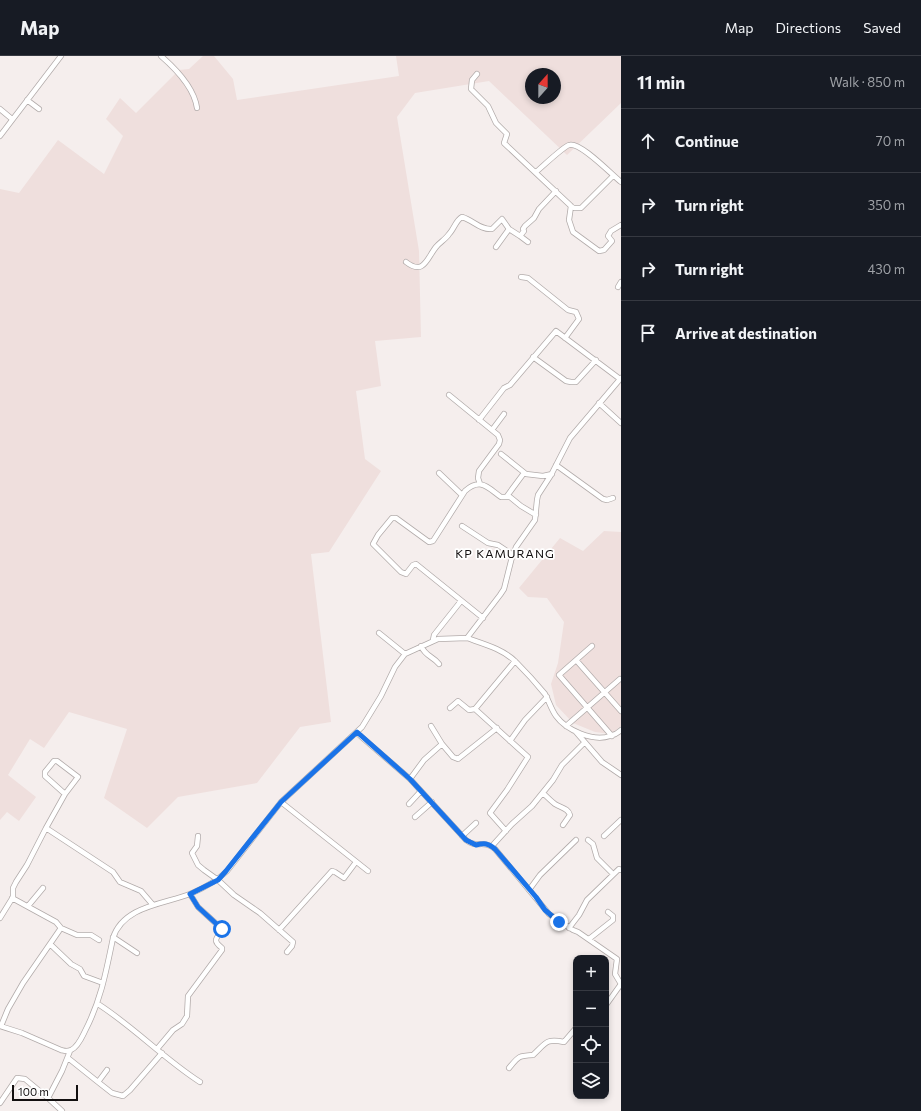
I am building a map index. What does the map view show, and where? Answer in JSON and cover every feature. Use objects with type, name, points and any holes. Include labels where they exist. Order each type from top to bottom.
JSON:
[{"type":"street","points":[[0,136],[61,56]]},
{"type":"street","points":[[161,56],[181,76],[190,88],[196,99],[197,108]]},
{"type":"street","points":[[477,74],[471,85],[472,92],[488,106],[496,122],[507,134],[504,143],[571,206],[574,208],[581,208],[614,176]]},
{"type":"street","points":[[27,100],[39,109]]},
{"type":"street","points":[[0,109],[12,120]]},
{"type":"street","points":[[536,172],[566,146],[571,144],[583,149],[621,182]]},
{"type":"street","points":[[520,236],[524,231],[525,226],[534,218],[556,191]]},
{"type":"street","points":[[571,206],[569,220],[573,232],[599,251],[604,250],[612,241],[608,236],[611,231],[621,225]]},
{"type":"street","points":[[406,262],[418,267],[423,266],[435,248],[443,238],[448,235],[460,218],[466,218],[483,228],[488,229],[492,229],[502,219],[509,229],[528,242]]},
{"type":"street","points":[[496,247],[509,229]]},
{"type":"street","points":[[521,276],[528,278],[568,310],[576,312],[579,319],[565,338]]},
{"type":"street","points":[[618,287],[621,282]]},
{"type":"street","points":[[467,638],[504,590],[516,547],[533,524],[536,515],[538,495],[552,474],[570,438],[621,378],[556,331],[510,385],[504,388],[479,420]]},
{"type":"street","points":[[533,357],[566,381],[571,382],[576,382],[596,360]]},
{"type":"street","points":[[449,395],[498,436],[500,442],[479,471],[478,478],[480,484]]},
{"type":"street","points":[[599,403],[621,423]]},
{"type":"street","points":[[492,430],[504,414]]},
{"type":"street","points":[[501,454],[524,473],[543,476],[552,474]]},
{"type":"street","points":[[556,465],[603,499],[607,500],[612,498]]},
{"type":"street","points":[[439,473],[462,495]]},
{"type":"street","points":[[507,496],[524,473]]},
{"type":"street","points":[[483,618],[415,564],[413,564],[406,574],[402,572],[373,544],[378,535],[392,518],[396,518],[427,541],[433,541],[462,495],[469,487],[480,484],[487,486],[501,497],[510,497],[536,515]]},
{"type":"street","points":[[462,526],[488,543],[498,545],[513,555]]},
{"type":"street","points":[[433,640],[434,635],[461,601]]},
{"type":"street","points":[[379,633],[405,654]]},
{"type":"street","points":[[48,1098],[70,1051],[83,1035],[98,1004],[113,937],[118,928],[129,917],[153,905],[190,894],[218,880],[281,802],[357,732],[371,713],[396,666],[405,654],[433,640],[443,638],[467,638],[498,650],[516,661],[538,685],[547,697],[553,712],[560,722],[576,732],[602,762],[621,775]]},
{"type":"street","points":[[421,646],[424,652],[439,664]]},
{"type":"street","points":[[592,646],[559,675],[612,736]]},
{"type":"street","points":[[576,660],[621,711]]},
{"type":"street","points":[[450,708],[458,701],[469,710],[475,709],[516,661]]},
{"type":"street","points":[[566,726],[620,679]]},
{"type":"street","points":[[510,740],[547,697]]},
{"type":"street","points":[[475,709],[528,757],[490,813],[506,831]]},
{"type":"street","points":[[431,726],[442,744],[453,757],[458,759],[497,728]]},
{"type":"street","points":[[576,732],[603,737],[612,736],[621,730]]},
{"type":"street","points":[[357,732],[410,779],[469,843],[476,845],[484,843],[492,846],[549,914],[569,928],[589,939],[618,960],[615,974],[621,984],[609,1001]]},
{"type":"street","points":[[492,846],[532,806],[558,774],[562,765],[584,742]]},
{"type":"street","points":[[410,779],[424,760],[442,744]]},
{"type":"street","points":[[0,918],[12,898],[16,882],[33,854],[65,794],[78,777],[57,761],[54,761],[45,772],[45,776],[65,794]]},
{"type":"street","points":[[409,804],[421,791]]},
{"type":"street","points":[[543,793],[556,805],[566,809],[570,814],[570,817],[563,825]]},
{"type":"street","points":[[281,802],[368,872]]},
{"type":"street","points":[[415,817],[432,802]]},
{"type":"street","points":[[604,836],[621,820]]},
{"type":"street","points":[[462,836],[476,823]]},
{"type":"street","points":[[46,828],[113,872],[122,883],[139,889],[153,905]]},
{"type":"street","points":[[198,836],[197,846],[192,853],[198,865],[218,880],[234,895],[260,913],[293,942],[292,946],[287,952]]},
{"type":"street","points":[[529,890],[540,875],[576,840]]},
{"type":"street","points":[[588,840],[593,844],[597,858],[614,874]]},
{"type":"street","points":[[279,930],[332,871],[344,878],[356,862]]},
{"type":"street","points":[[569,928],[579,915],[587,900],[599,891],[614,874],[620,869],[621,870]]},
{"type":"street","points":[[28,906],[43,888]]},
{"type":"street","points":[[157,1048],[172,1030],[182,1024],[188,1013],[188,996],[222,950],[216,941],[222,929],[198,907],[190,894]]},
{"type":"street","points":[[12,898],[56,922],[61,928],[77,935],[91,935],[99,940]]},
{"type":"street","points":[[589,939],[613,920],[613,917],[608,912]]},
{"type":"street","points":[[61,928],[23,983],[0,1026],[22,1033],[61,1050],[70,1051]]},
{"type":"street","points":[[113,937],[137,953]]},
{"type":"street","points":[[50,944],[71,964],[80,969],[84,976],[103,983]]},
{"type":"street","points":[[98,1004],[157,1048],[186,1073],[200,1082]]},
{"type":"street","points":[[509,1068],[519,1056],[533,1055],[548,1041],[552,1040],[564,1042],[573,1032]]},
{"type":"street","points":[[68,1058],[112,1092],[123,1096],[162,1053]]},
{"type":"street","points":[[98,1082],[107,1070]]},
{"type":"street","points":[[0,1103],[18,1078],[25,1079],[62,1111]]},
{"type":"shaded area","points":[[203,56],[214,56],[233,79],[237,100],[399,76],[396,56],[621,56],[621,103],[567,155],[489,81],[415,93],[397,117],[419,251],[421,337],[375,341],[381,386],[356,391],[365,459],[381,471],[329,552],[311,554],[331,722],[300,727],[257,783],[178,797],[147,828],[104,798],[127,729],[69,712],[44,748],[30,739],[8,775],[36,797],[19,821],[7,812],[0,820],[0,189],[19,193],[58,140],[104,174],[123,136],[106,119],[120,98],[136,113],[179,70],[189,69]]},
{"type":"shaded area","points":[[604,531],[621,532],[621,726],[611,734],[595,732],[573,723],[556,705],[551,684],[558,663],[564,622],[547,598],[528,597],[519,588],[560,538],[583,551]]},
{"type":"district","name":"KP KAMURANG","points":[[505,553]]},
{"type":"route","points":[[222,929],[198,907],[190,894],[209,886],[218,880],[281,802],[357,732],[410,779],[469,843],[476,845],[484,843],[495,849],[536,897],[545,910],[559,922]]}]
